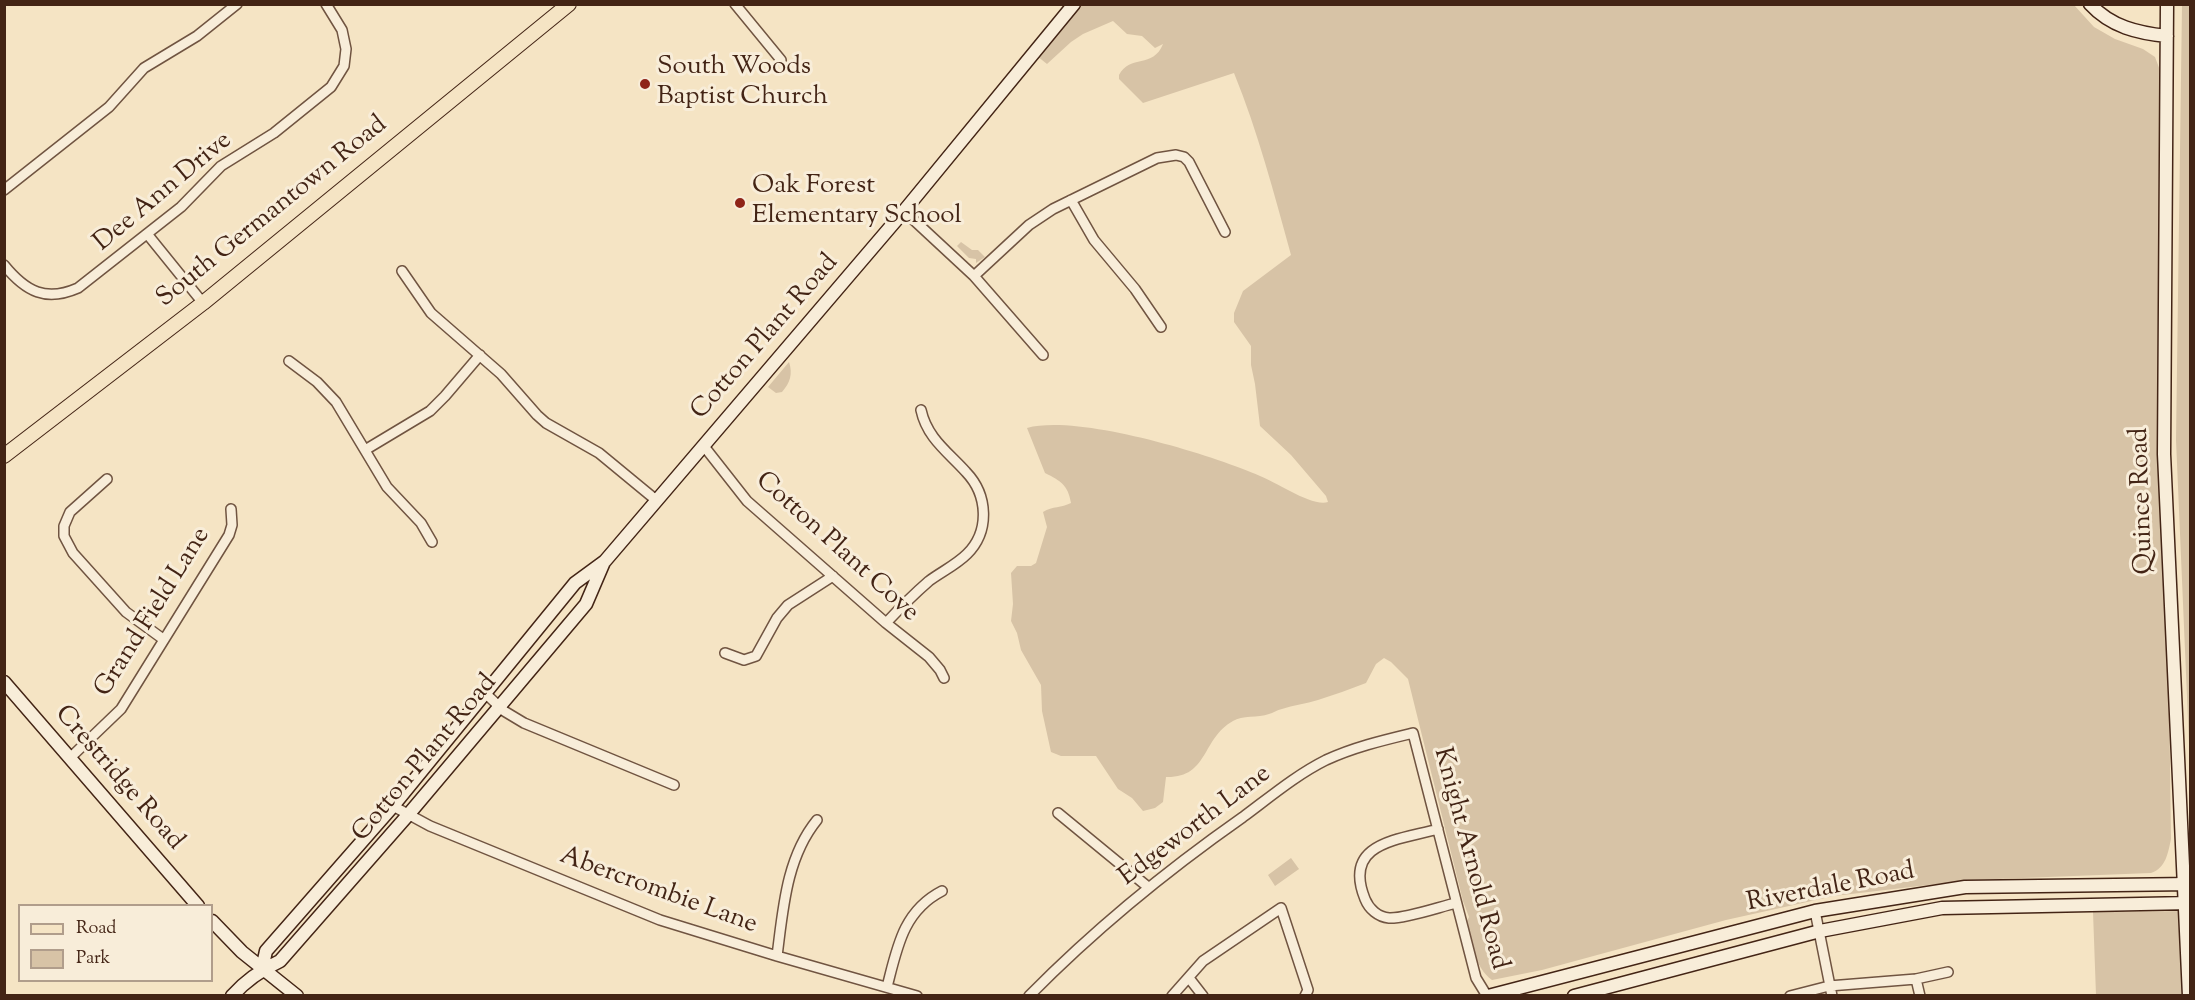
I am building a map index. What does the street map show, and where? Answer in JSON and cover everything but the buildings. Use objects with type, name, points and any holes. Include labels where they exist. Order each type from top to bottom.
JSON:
[{"type":"main road","name":"South Germantown Road","points":[[4,456],[203,303],[564,6]]},
{"type":"street","points":[[4,190],[109,107],[144,68],[197,36],[237,4]]},
{"type":"street","name":"Dee Ann Drive","points":[[4,266],[26,287],[49,296],[60,295],[78,288],[190,200],[221,166],[268,138],[325,93],[341,73],[346,58],[342,30],[326,4]]},
{"type":"street","points":[[735,4],[781,60]]},
{"type":"street","name":"Cotton Plant Road","points":[[262,969],[266,951],[393,806],[575,583],[604,561],[904,211],[1074,4]]},
{"type":"street","points":[[2090,4],[2113,23],[2140,33],[2167,36]]},
{"type":"street","name":"Quince Road","points":[[2167,4],[2164,454],[2188,903],[2189,996]]},
{"type":"street","points":[[974,276],[1029,225],[1071,200],[1157,158],[1176,155],[1184,158],[1192,166],[1225,232]]},
{"type":"street","points":[[1071,200],[1094,240],[1126,277],[1161,327]]},
{"type":"street","points":[[904,211],[974,276],[1043,355]]},
{"type":"street","points":[[148,235],[203,303]]},
{"type":"street","points":[[402,270],[431,313],[501,374],[537,415],[546,423],[599,453],[656,500]]},
{"type":"street","points":[[366,450],[430,411],[480,355]]},
{"type":"street","points":[[289,361],[317,382],[336,402],[387,487],[421,523],[432,542]]},
{"type":"street","points":[[886,623],[923,586],[965,556],[973,547],[982,525],[983,499],[978,487],[929,433],[925,427],[921,410]]},
{"type":"street","name":"Cotton Plant Cove","points":[[703,445],[747,501],[886,623],[929,657],[944,678]]},
{"type":"street","points":[[107,479],[70,512],[63,531],[69,548],[126,612],[163,639]]},
{"type":"street","name":"Grand Field Lane","points":[[71,757],[118,713],[229,534],[232,525],[231,509]]},
{"type":"street","name":"Cotton Plant Road","points":[[232,996],[262,969],[280,961],[408,815],[586,604],[604,561]]},
{"type":"street","points":[[725,653],[744,660],[756,656],[777,618],[788,604],[833,576]]},
{"type":"street","name":"Crestridge Road","points":[[4,682],[196,904]]},
{"type":"street","points":[[485,693],[499,707],[524,723],[674,785]]},
{"type":"street","name":"Knight Arnold Road","points":[[1413,733],[1476,978],[1487,996]]},
{"type":"street","name":"Edgeworth Lane","points":[[1029,996],[1094,932],[1148,888],[1192,853],[1314,767],[1359,747],[1413,733]]},
{"type":"street","name":"Abercrombie Lane","points":[[393,806],[408,815],[649,916],[917,996]]},
{"type":"street","points":[[1058,813],[1148,888]]},
{"type":"street","points":[[777,956],[789,882],[804,837],[817,820]]},
{"type":"street","points":[[1438,830],[1385,843],[1371,851],[1360,866],[1360,881],[1369,907],[1388,918],[1456,903]]},
{"type":"street","name":"Riverdale Road","points":[[1487,996],[1815,911],[1965,887],[2187,885]]},
{"type":"street","points":[[887,987],[902,932],[922,905],[942,891]]},
{"type":"street","name":"Riverdale Road","points":[[1574,996],[1820,931],[1942,908],[2188,903]]},
{"type":"street","points":[[1172,996],[1203,961],[1281,908],[1308,990],[1305,996]]},
{"type":"street","points":[[1815,911],[1832,996]]},
{"type":"street","points":[[213,922],[230,941],[297,996]]},
{"type":"street","points":[[1790,996],[1829,986],[1916,979],[1948,972]]},
{"type":"street","points":[[1189,978],[1203,996]]},
{"type":"street","points":[[1916,979],[1920,996]]},
{"type":"green space","points":[[1082,5],[2074,5],[2094,27],[2115,39],[2143,49],[2155,57],[2161,73],[2171,839],[2167,855],[2160,868],[2151,873],[1971,880],[1834,896],[1726,920],[1542,970],[1492,980],[1477,961],[1472,945],[1467,921],[1469,917],[1463,901],[1408,679],[1384,658],[1376,664],[1366,683],[1265,715],[1233,721],[1215,737],[1204,756],[1190,771],[1180,776],[1166,777],[1163,802],[1155,808],[1143,811],[1132,798],[1118,789],[1096,756],[1061,756],[1051,752],[1042,711],[1041,685],[1021,650],[1011,621],[1013,604],[1011,573],[1017,566],[1031,566],[1036,563],[1047,527],[1043,512],[1071,503],[1063,484],[1045,473],[1027,428],[1050,425],[1078,426],[1144,438],[1237,467],[1313,501],[1328,502],[1326,496],[1291,455],[1260,426],[1251,365],[1251,346],[1234,322],[1234,313],[1243,291],[1291,255],[1258,140],[1234,73],[1143,103],[1119,79],[1119,75],[1129,65],[1148,59],[1159,52],[1163,44],[1155,48],[1142,36],[1127,34],[1113,21],[1083,34],[1047,64],[1037,56]]},
{"type":"green space","points":[[2182,5],[2190,5],[2190,767],[2176,440]]},
{"type":"green space","points":[[961,242],[972,250],[978,250],[985,257],[976,263],[976,259],[969,258],[957,246]]},
{"type":"green space","points":[[789,362],[791,374],[789,382],[782,392],[776,393],[768,387]]},
{"type":"green space","points":[[1291,858],[1299,869],[1275,886],[1268,875]]},
{"type":"green space","points":[[2190,911],[2190,995],[2096,995],[2093,912]]},
{"type":"place","name":"South Woods Baptist Church","points":[[645,84]]},
{"type":"place","name":"Oak Forest Elementary School","points":[[740,203]]}]
